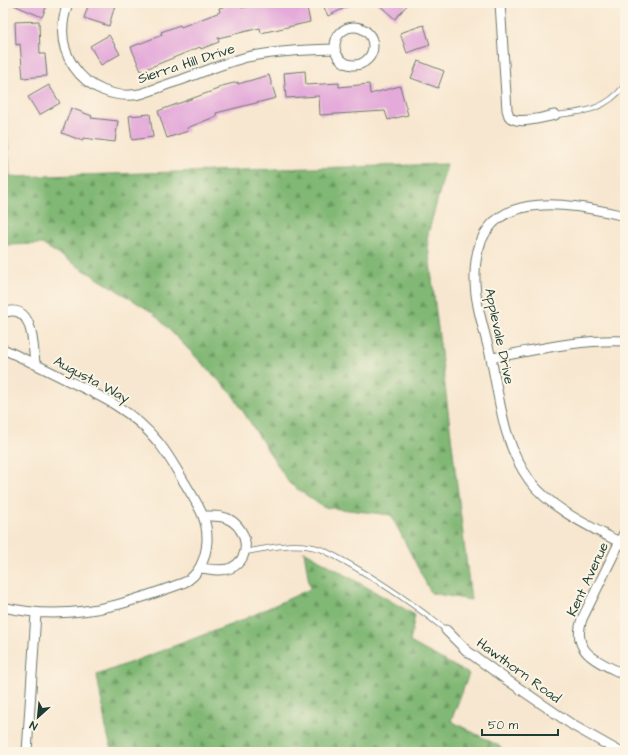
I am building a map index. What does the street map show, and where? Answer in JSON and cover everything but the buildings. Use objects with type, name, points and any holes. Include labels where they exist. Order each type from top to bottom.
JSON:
[{"type":"street","name":"Sierra Hill Drive","points":[[68,3],[64,16],[62,35],[71,64],[77,72],[92,85],[101,90],[120,95],[140,94],[222,64],[262,54],[335,48]]},
{"type":"street","points":[[500,3],[505,87],[509,116],[520,121],[555,115]]},
{"type":"street","points":[[348,28],[355,28],[366,32],[372,42],[372,54],[364,62],[358,65],[346,64],[337,55],[335,48],[338,36],[343,31],[348,28]]},
{"type":"street","name":"Applevale Drive","points":[[622,543],[546,498],[529,480],[517,459],[505,430],[478,299],[475,275],[477,250],[488,228],[507,212],[532,206],[555,205],[576,207],[625,216]]},
{"type":"street","name":"Augusta Way","points":[[3,313],[13,311],[25,316],[30,327],[35,364]]},
{"type":"street","points":[[491,358],[583,342],[607,340],[625,341]]},
{"type":"street","name":"Augusta Way","points":[[3,349],[110,401],[135,419],[158,442],[204,516],[208,531],[207,548],[200,568],[190,580],[183,583],[116,605],[84,611],[36,613],[3,607]]},
{"type":"street","points":[[200,568],[222,570],[231,568],[238,563],[243,556],[245,539],[242,531],[226,518],[214,515],[204,516]]},
{"type":"street","points":[[622,543],[625,531]]},
{"type":"street","name":"Kent Avenue","points":[[622,543],[582,619],[578,633],[582,648],[588,654],[625,675]]},
{"type":"street","points":[[27,752],[36,613]]},
{"type":"street","name":"Hawthorn Road","points":[[446,630],[467,651],[507,680],[574,726],[620,752]]},
{"type":"lane","points":[[555,115],[594,109],[612,100],[625,85]]},
{"type":"lane","points":[[244,552],[292,544],[311,546],[323,550],[385,585],[424,612],[446,630]]},
{"type":"green space","points":[[3,73],[10,177],[447,164],[427,238],[471,600],[431,593],[391,515],[323,507],[289,483],[232,394],[152,312],[42,244],[3,245]]},
{"type":"green space","points":[[304,551],[415,615],[410,642],[469,674],[451,721],[501,747],[501,752],[113,752],[107,734],[97,675],[238,622],[310,589]]}]
